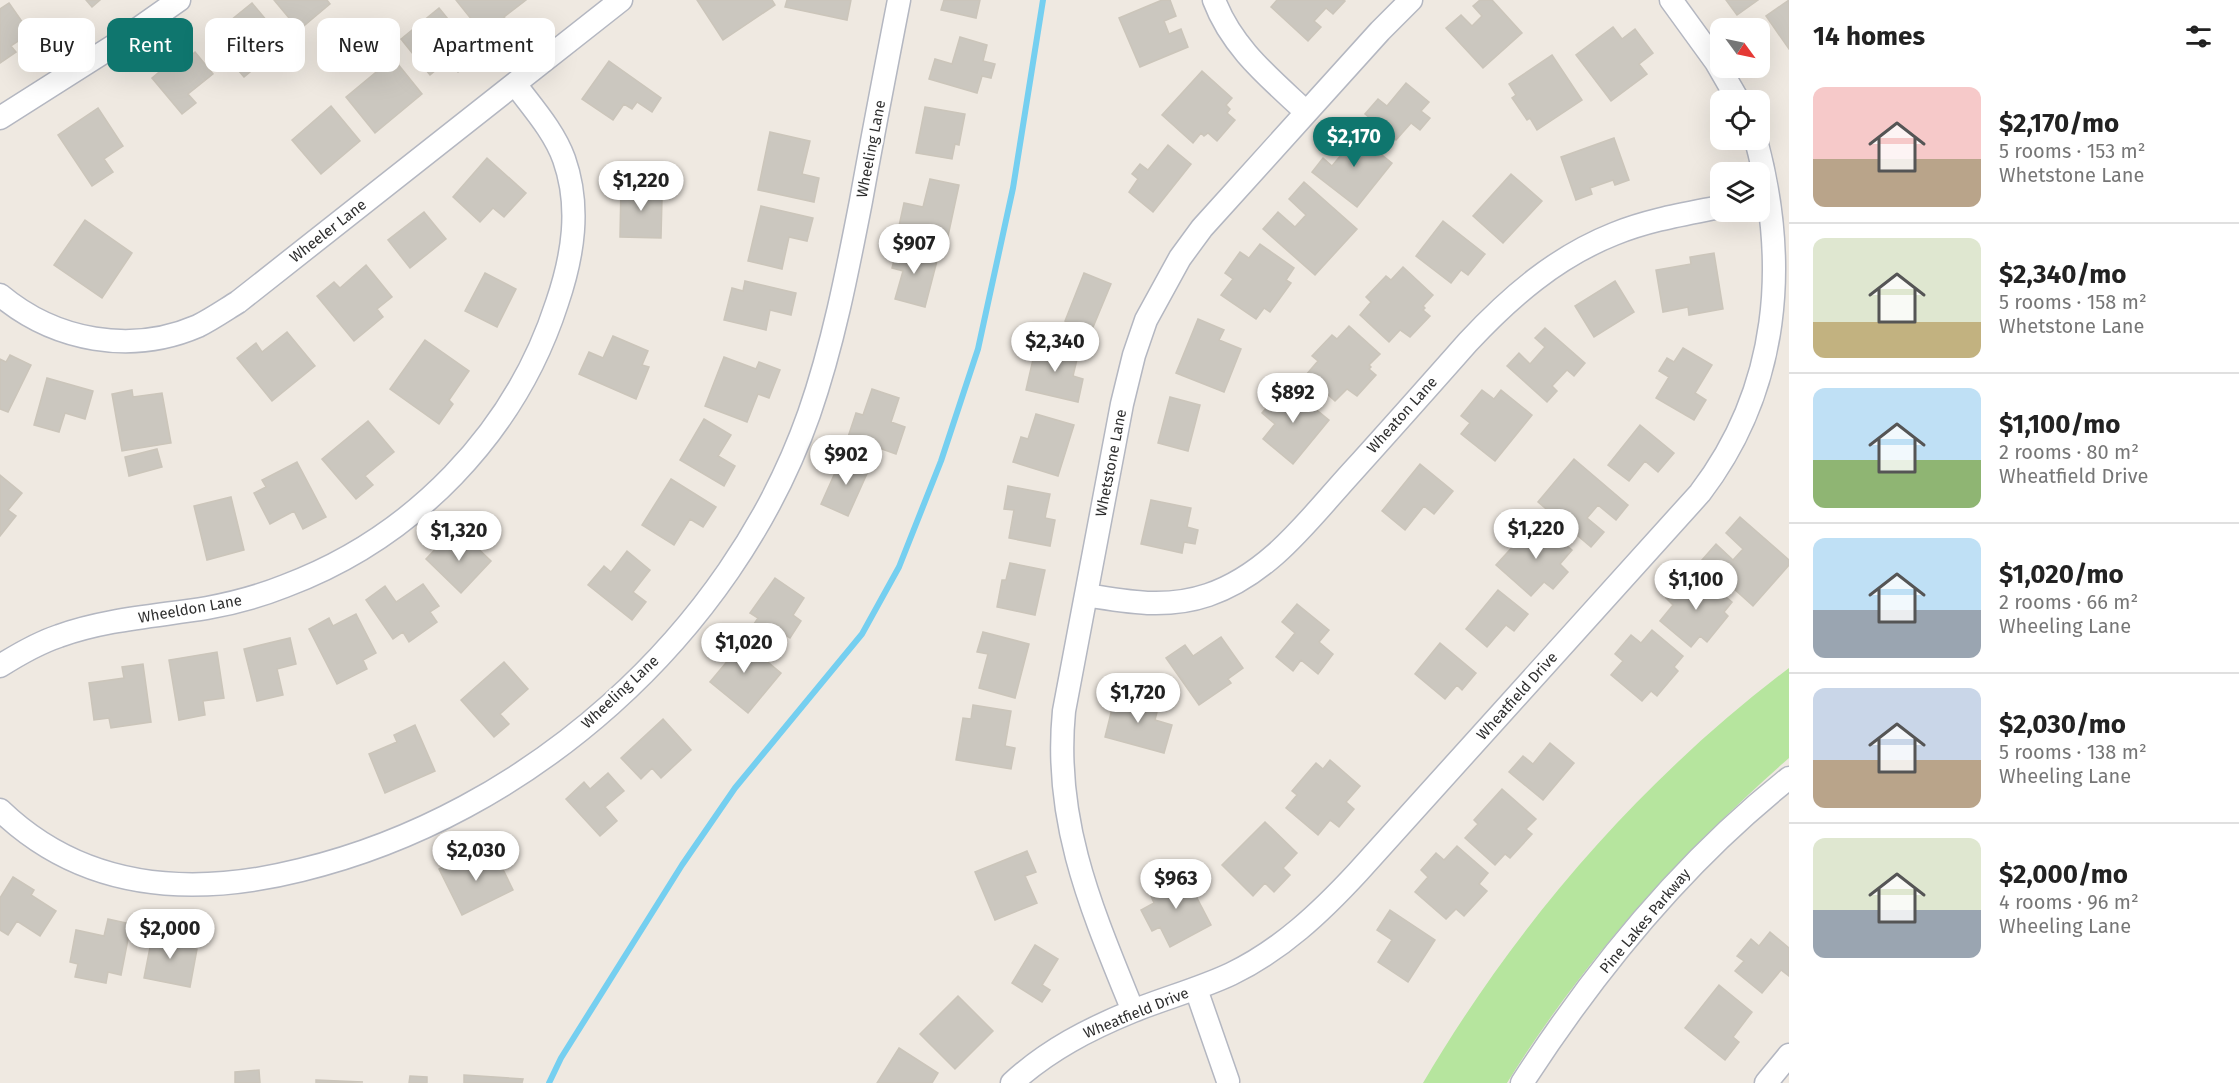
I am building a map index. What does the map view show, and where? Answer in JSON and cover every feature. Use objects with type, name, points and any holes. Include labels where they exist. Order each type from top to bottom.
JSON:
[{"type":"street","points":[[0,118],[115,45],[179,0]]},
{"type":"street","name":"Wheeler Lane","points":[[0,295],[19,310],[48,325],[98,340],[123,342],[148,340],[200,325],[238,302],[621,0]]},
{"type":"street","name":"Wheeling Lane","points":[[0,810],[54,850],[86,866],[118,876],[161,884],[192,885],[219,885],[272,877],[325,864],[372,848],[460,808],[524,772],[620,696],[673,642],[725,574],[771,500],[808,417],[837,319],[899,0]]},
{"type":"street","points":[[1214,0],[1225,25],[1239,47],[1306,112]]},
{"type":"street","name":"Whetstone Lane","points":[[1133,1011],[1073,849],[1063,793],[1061,741],[1064,711],[1125,389],[1134,355],[1146,320],[1166,281],[1190,243],[1306,112],[1411,0]]},
{"type":"street","points":[[1671,0],[1716,62],[1732,90]]},
{"type":"street","name":"Wheeldon Lane","points":[[0,666],[43,642],[73,631],[231,603],[276,590],[317,573],[392,529],[431,497],[460,469],[498,422],[530,371],[562,287],[570,260],[574,234],[570,183],[564,158],[555,140],[515,84]]},
{"type":"street","name":"Wheaton Lane","points":[[1086,595],[1135,603],[1182,601],[1206,596],[1245,578],[1282,549],[1475,334],[1497,311],[1534,280],[1579,251],[1615,233],[1660,219],[1710,209]]},
{"type":"street","name":"Wheatfield Drive","points":[[1012,1083],[1048,1053],[1071,1040],[1133,1011],[1230,974],[1267,954],[1302,927],[1340,892],[1683,512],[1713,476],[1736,438],[1762,378],[1781,342],[1778,314],[1777,226],[1770,210]]},
{"type":"street","name":"Pine Lakes Parkway","points":[[1522,1083],[1584,994],[1652,911],[1725,833],[1789,778]]},
{"type":"street","points":[[1196,988],[1228,1081]]},
{"type":"street","points":[[1766,1083],[1789,1055]]},
{"type":"green space","points":[[1789,668],[1789,758],[1710,832],[1636,910],[1568,994],[1507,1083],[1423,1083],[1499,966],[1586,858],[1633,806],[1683,758],[1735,711]]},
{"type":"building","points":[[86,0],[100,0],[92,7]]},
{"type":"building","points":[[274,0],[327,0],[330,4],[305,25],[305,18],[289,18]]},
{"type":"building","points":[[456,0],[526,0],[505,18],[470,18]]},
{"type":"building","points":[[697,0],[772,0],[775,5],[723,40]]},
{"type":"building","points":[[787,0],[851,0],[847,20],[785,7]]},
{"type":"building","points":[[944,0],[980,0],[976,18],[941,10]]},
{"type":"building","points":[[1162,0],[1170,0],[1176,16],[1164,21],[1169,34],[1181,29],[1188,47],[1140,67],[1119,18]]},
{"type":"building","points":[[1277,0],[1345,1],[1333,14],[1326,8],[1314,21],[1321,27],[1308,41],[1271,7]]},
{"type":"building","points":[[1480,0],[1492,0],[1522,33],[1483,68],[1446,28],[1461,15],[1472,26],[1482,16],[1473,6]]},
{"type":"building","points":[[1726,0],[1758,0],[1737,15]]},
{"type":"building","points":[[1789,0],[1789,49],[1770,22],[1770,18],[1766,16]]},
{"type":"building","points":[[9,3],[20,18],[18,41],[11,46],[16,52],[0,63],[0,9]]},
{"type":"building","points":[[252,3],[264,18],[233,18]]},
{"type":"building","points":[[439,8],[447,18],[427,18]]},
{"type":"building","points":[[1613,27],[1622,39],[1635,29],[1653,53],[1639,64],[1647,74],[1611,101],[1576,55]]},
{"type":"building","points":[[412,30],[412,53],[401,39]]},
{"type":"building","points":[[960,37],[987,45],[983,61],[995,64],[991,78],[982,76],[977,93],[929,79],[935,59],[952,64]]},
{"type":"building","points":[[195,52],[205,64],[205,72],[213,74],[188,94],[196,103],[182,114],[152,78],[159,72],[193,72],[193,54]]},
{"type":"building","points":[[1552,55],[1582,100],[1537,130],[1530,118],[1527,120],[1512,98],[1516,95],[1509,84]]},
{"type":"building","points":[[609,61],[661,98],[652,112],[637,102],[632,109],[624,104],[613,120],[582,99]]},
{"type":"building","points":[[400,67],[422,94],[375,133],[346,97],[376,72],[400,72]]},
{"type":"building","points":[[1202,71],[1232,98],[1226,105],[1230,109],[1227,113],[1235,120],[1217,141],[1208,133],[1204,136],[1201,133],[1193,143],[1162,115]]},
{"type":"building","points":[[240,72],[250,72],[244,77]]},
{"type":"building","points":[[1406,83],[1429,102],[1421,111],[1430,118],[1420,130],[1411,123],[1396,140],[1365,114],[1378,99],[1387,106]]},
{"type":"building","points":[[331,106],[360,141],[321,174],[292,140]]},
{"type":"building","points":[[925,107],[965,114],[959,145],[955,144],[952,159],[916,153]]},
{"type":"building","points":[[98,108],[123,146],[104,159],[113,172],[92,186],[58,135]]},
{"type":"building","points":[[1347,127],[1392,163],[1357,207],[1312,172],[1323,158],[1332,166],[1346,149],[1336,141]]},
{"type":"building","points":[[770,132],[810,141],[802,174],[819,178],[814,202],[758,190]]},
{"type":"building","points":[[1614,138],[1629,180],[1615,185],[1613,180],[1590,188],[1592,194],[1576,200],[1561,157]]},
{"type":"building","points":[[1168,145],[1191,164],[1153,212],[1129,192],[1138,179],[1132,174],[1140,164],[1148,170]]},
{"type":"building","points":[[487,158],[526,193],[504,217],[493,208],[480,222],[453,197]]},
{"type":"building","points":[[1511,174],[1542,201],[1503,243],[1473,216]]},
{"type":"building","points":[[930,179],[959,185],[948,236],[899,226],[904,203],[923,207]]},
{"type":"building","points":[[1304,182],[1357,229],[1315,275],[1263,229],[1278,212],[1295,227],[1306,215],[1289,199]]},
{"type":"building","points":[[621,185],[658,186],[658,199],[662,199],[661,238],[620,237]]},
{"type":"building","points":[[761,206],[813,218],[807,241],[789,237],[782,269],[748,261]]},
{"type":"building","points":[[424,212],[446,239],[410,268],[388,240]]},
{"type":"building","points":[[85,220],[132,253],[102,298],[54,265]]},
{"type":"building","points":[[1443,221],[1485,254],[1468,275],[1461,270],[1451,283],[1416,256]]},
{"type":"building","points":[[1260,244],[1294,268],[1286,280],[1291,283],[1270,312],[1264,308],[1256,319],[1221,295],[1233,279],[1225,273],[1240,252],[1249,258]]},
{"type":"building","points":[[898,246],[938,257],[925,307],[895,299],[903,271],[892,268]]},
{"type":"building","points":[[1714,253],[1723,309],[1689,315],[1688,307],[1663,312],[1656,270],[1691,264],[1690,257]]},
{"type":"building","points":[[366,265],[392,297],[377,309],[383,317],[354,341],[317,296],[334,282],[340,288]]},
{"type":"building","points":[[1403,267],[1433,295],[1423,306],[1425,308],[1423,310],[1430,316],[1410,337],[1400,330],[1389,342],[1360,315],[1371,302],[1366,297],[1386,276],[1391,280]]},
{"type":"building","points":[[485,273],[516,289],[497,327],[465,311]]},
{"type":"building","points":[[1084,273],[1111,284],[1091,332],[1065,321]]},
{"type":"building","points":[[745,281],[796,293],[791,315],[770,310],[766,330],[724,320],[732,288],[743,291]]},
{"type":"building","points":[[1615,281],[1634,312],[1594,337],[1575,306]]},
{"type":"building","points":[[1198,319],[1224,330],[1219,340],[1241,349],[1224,392],[1176,373]]},
{"type":"building","points":[[1349,326],[1380,354],[1369,365],[1371,367],[1369,369],[1376,375],[1357,396],[1347,389],[1335,401],[1306,375],[1318,361],[1312,356],[1332,335],[1337,339]]},
{"type":"building","points":[[1545,328],[1585,363],[1574,376],[1567,370],[1552,386],[1557,391],[1547,402],[1507,366],[1519,353],[1530,364],[1545,347],[1535,338]]},
{"type":"building","points":[[287,332],[315,366],[272,401],[237,358],[256,343],[262,352]]},
{"type":"building","points":[[613,336],[648,351],[642,365],[649,367],[636,399],[579,374],[589,352],[603,358]]},
{"type":"building","points":[[425,340],[469,371],[449,400],[453,404],[439,424],[390,389]]},
{"type":"building","points":[[1037,342],[1079,351],[1073,376],[1083,379],[1078,402],[1026,390]]},
{"type":"building","points":[[1683,348],[1712,365],[1695,393],[1706,400],[1694,420],[1656,398],[1669,377],[1659,371],[1667,358],[1674,362]]},
{"type":"building","points":[[10,355],[31,365],[8,412],[0,409],[0,359],[6,362]]},
{"type":"building","points":[[724,357],[756,369],[759,362],[780,370],[769,398],[758,394],[747,422],[705,406]]},
{"type":"building","points":[[47,378],[93,391],[85,419],[65,413],[59,432],[34,425]]},
{"type":"building","points":[[1286,385],[1329,420],[1293,464],[1263,439],[1275,424],[1262,413]]},
{"type":"building","points":[[872,389],[899,398],[891,422],[905,427],[896,454],[848,437],[856,413],[863,415]]},
{"type":"building","points":[[132,390],[133,397],[162,393],[171,443],[122,451],[112,394]]},
{"type":"building","points":[[1482,390],[1494,399],[1501,390],[1532,415],[1495,461],[1461,434],[1470,423],[1461,416]]},
{"type":"building","points":[[1170,397],[1200,405],[1188,451],[1158,443]]},
{"type":"building","points":[[1036,414],[1074,425],[1058,476],[1013,462],[1021,437],[1028,439]]},
{"type":"building","points":[[704,419],[731,435],[718,456],[735,466],[724,486],[680,460]]},
{"type":"building","points":[[368,421],[394,452],[365,476],[373,485],[356,499],[322,459]]},
{"type":"building","points":[[1640,425],[1674,453],[1658,472],[1645,461],[1629,481],[1608,465]]},
{"type":"building","points":[[157,449],[162,467],[129,476],[125,457]]},
{"type":"building","points":[[843,455],[870,467],[848,516],[821,504]]},
{"type":"building","points":[[1574,459],[1628,505],[1616,520],[1598,505],[1587,518],[1604,532],[1591,547],[1538,502]]},
{"type":"building","points":[[297,462],[326,517],[303,529],[294,511],[270,524],[254,493],[266,487],[262,480]]},
{"type":"building","points":[[1420,464],[1453,491],[1434,514],[1424,506],[1405,530],[1382,511]]},
{"type":"building","points":[[0,475],[22,493],[8,510],[16,516],[0,536]]},
{"type":"building","points":[[671,479],[716,507],[703,527],[690,519],[674,545],[642,525]]},
{"type":"building","points":[[1008,486],[1050,494],[1045,518],[1055,520],[1050,546],[1009,538],[1014,510],[1004,509]]},
{"type":"building","points":[[231,497],[244,550],[207,560],[194,506]]},
{"type":"building","points":[[1151,500],[1191,508],[1187,527],[1198,530],[1195,544],[1184,542],[1182,553],[1141,544]]},
{"type":"building","points":[[1740,517],[1789,560],[1789,565],[1753,606],[1702,560],[1716,544],[1733,560],[1743,549],[1726,533]]},
{"type":"building","points":[[1540,522],[1572,550],[1560,564],[1568,572],[1553,589],[1544,582],[1531,596],[1496,565],[1528,530],[1531,533]]},
{"type":"building","points":[[464,535],[491,561],[461,593],[426,559],[443,541],[451,548]]},
{"type":"building","points":[[627,551],[650,570],[633,592],[646,602],[632,620],[588,585],[604,566],[611,572]]},
{"type":"building","points":[[1010,563],[1045,570],[1035,615],[997,607],[1002,580],[1006,580]]},
{"type":"building","points":[[1700,575],[1732,602],[1724,612],[1728,616],[1707,642],[1700,636],[1691,647],[1660,621],[1673,605],[1666,598],[1680,581],[1689,589]]},
{"type":"building","points":[[775,578],[804,598],[793,615],[801,621],[790,638],[781,632],[772,645],[750,630],[758,618],[750,613]]},
{"type":"building","points":[[423,584],[439,606],[430,612],[437,622],[409,642],[403,632],[393,639],[366,600],[385,586],[396,602]]},
{"type":"building","points":[[1498,590],[1528,614],[1514,631],[1506,625],[1487,647],[1466,629]]},
{"type":"building","points":[[1297,604],[1329,630],[1319,642],[1333,654],[1318,674],[1301,660],[1293,671],[1276,657],[1295,633],[1282,622]]},
{"type":"building","points":[[356,614],[376,653],[363,660],[367,669],[337,684],[309,629],[329,618],[333,626]]},
{"type":"building","points":[[1652,630],[1683,656],[1674,667],[1678,671],[1657,696],[1651,691],[1642,701],[1611,675],[1623,661],[1615,654],[1631,635],[1641,643]]},
{"type":"building","points":[[983,632],[1029,644],[1015,698],[979,688],[988,654],[977,652]]},
{"type":"building","points":[[733,633],[781,673],[748,713],[710,682],[730,658],[720,650]]},
{"type":"building","points":[[1221,637],[1243,668],[1228,679],[1231,683],[1199,705],[1166,658],[1185,645],[1193,656]]},
{"type":"building","points":[[290,638],[296,664],[277,669],[283,695],[257,701],[244,649]]},
{"type":"building","points":[[1440,643],[1476,673],[1462,690],[1457,685],[1445,699],[1415,674]]},
{"type":"building","points":[[217,652],[224,698],[203,701],[205,715],[179,720],[169,660]]},
{"type":"building","points":[[504,662],[528,689],[500,714],[509,724],[494,737],[461,700]]},
{"type":"building","points":[[143,664],[151,722],[111,728],[109,718],[94,720],[89,683],[124,678],[122,667]]},
{"type":"building","points":[[1116,693],[1159,704],[1155,720],[1172,725],[1164,753],[1105,737]]},
{"type":"building","points":[[973,705],[1011,711],[1005,746],[1015,748],[1011,769],[956,760],[963,718],[971,719]]},
{"type":"building","points":[[663,719],[691,750],[661,778],[652,768],[641,779],[621,758]]},
{"type":"building","points":[[415,725],[435,771],[385,793],[369,754],[397,742],[394,735]]},
{"type":"building","points":[[1550,743],[1574,763],[1543,800],[1509,772],[1523,756],[1533,764]]},
{"type":"building","points":[[1330,760],[1360,786],[1346,802],[1354,809],[1339,827],[1330,820],[1318,835],[1286,808],[1297,795],[1292,791],[1316,763],[1323,769]]},
{"type":"building","points":[[608,773],[624,791],[605,807],[617,821],[600,836],[566,799],[584,782],[590,789]]},
{"type":"building","points":[[1502,789],[1536,819],[1526,829],[1532,834],[1510,858],[1505,854],[1495,865],[1465,838],[1478,824],[1474,820]]},
{"type":"building","points":[[1265,822],[1297,853],[1283,868],[1290,875],[1274,892],[1265,883],[1253,896],[1222,865]]},
{"type":"building","points":[[1457,846],[1488,873],[1479,884],[1487,891],[1464,916],[1456,909],[1446,919],[1415,892],[1428,877],[1421,870],[1436,853],[1444,860]]},
{"type":"building","points":[[1027,851],[1036,872],[1025,876],[1037,903],[995,920],[975,872]]},
{"type":"building","points":[[495,853],[513,890],[462,915],[439,869],[458,859],[460,864],[474,857],[476,862]]},
{"type":"building","points":[[1183,871],[1211,925],[1170,947],[1160,927],[1152,931],[1141,910],[1154,903],[1148,889]]},
{"type":"building","points":[[13,877],[34,890],[31,895],[56,911],[40,936],[17,921],[8,935],[0,930],[0,898]]},
{"type":"building","points":[[1390,910],[1435,940],[1408,982],[1378,962],[1392,940],[1377,930]]},
{"type":"building","points":[[108,919],[131,924],[121,975],[108,972],[106,983],[75,977],[78,964],[70,962],[76,930],[104,936]]},
{"type":"building","points":[[154,927],[173,931],[170,944],[197,949],[190,987],[144,978]]},
{"type":"building","points":[[1770,932],[1789,948],[1789,976],[1781,970],[1762,993],[1735,971],[1744,961],[1737,956],[1751,939],[1759,946]]},
{"type":"building","points":[[1035,945],[1058,959],[1042,985],[1050,990],[1042,1002],[1012,983]]},
{"type":"building","points":[[1719,985],[1752,1012],[1733,1037],[1739,1042],[1725,1060],[1685,1028]]},
{"type":"building","points":[[958,996],[993,1031],[955,1069],[920,1034]]},
{"type":"building","points":[[899,1048],[938,1073],[932,1083],[877,1083]]},
{"type":"building","points":[[259,1070],[260,1083],[235,1083],[235,1072]]},
{"type":"building","points":[[464,1075],[523,1079],[522,1083],[464,1083]]},
{"type":"building","points":[[410,1076],[427,1077],[427,1083],[409,1083]]},
{"type":"building","points":[[316,1080],[363,1082],[316,1083]]},
{"type":"waterway","points":[[549,1083],[561,1058],[682,865],[735,788],[862,634],[899,567],[941,461],[978,349],[1013,188],[1043,0]]}]
